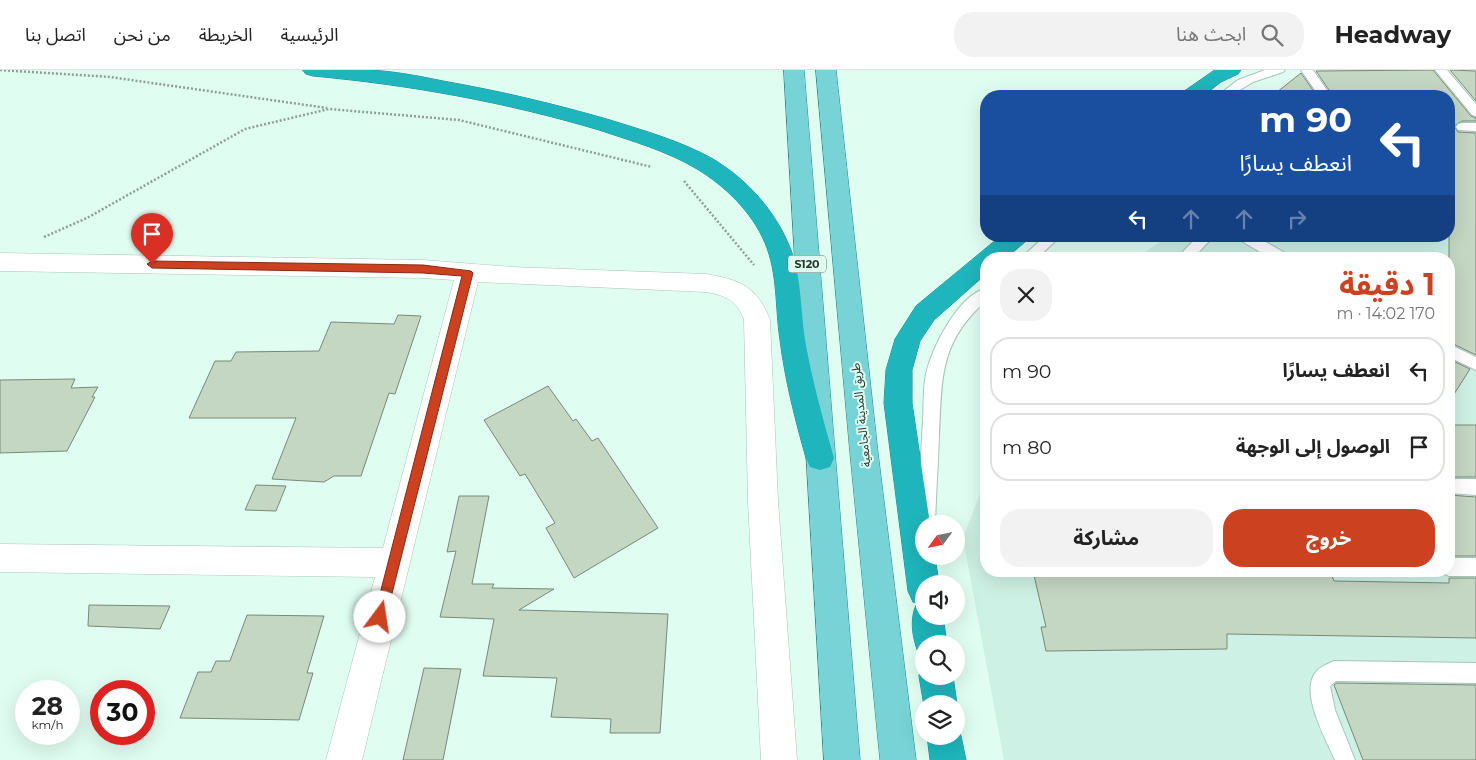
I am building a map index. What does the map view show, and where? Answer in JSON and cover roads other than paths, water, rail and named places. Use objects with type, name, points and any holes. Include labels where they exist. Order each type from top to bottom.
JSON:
[{"type":"highway","points":[[314,70],[414,81],[527,103],[588,120],[684,153],[717,172],[744,195],[766,222],[781,254],[788,289],[797,367],[820,458]]},
{"type":"highway","points":[[1198,90],[1214,78],[1231,70]]},
{"type":"highway","points":[[997,252],[1009,242]]},
{"type":"highway","points":[[923,573],[898,403],[899,370],[908,339],[925,313],[980,266]]},
{"type":"highway","points":[[946,745],[948,760]]},
{"type":"main road","name":"S120","points":[[794,70],[842,760]]},
{"type":"main road","name":"طريق المدينة الجامعية","points":[[826,70],[864,453],[898,760]]},
{"type":"street","points":[[0,262],[423,269],[468,273],[706,283],[734,289],[745,297],[753,308],[758,335],[763,501],[779,760]]},
{"type":"street","points":[[344,760],[468,273]]},
{"type":"street","points":[[0,558],[394,563]]},
{"type":"lane","points":[[1231,90],[1241,83],[1259,75],[1279,70]]},
{"type":"lane","points":[[1307,70],[1321,90]]},
{"type":"lane","points":[[1441,70],[1476,112]]},
{"type":"lane","points":[[1462,127],[1476,126]]},
{"type":"lane","points":[[1035,252],[1047,242]]},
{"type":"lane","points":[[1190,252],[1201,242]]},
{"type":"lane","points":[[1254,242],[1272,252]]},
{"type":"lane","points":[[926,515],[936,368],[940,352],[950,330],[964,312],[980,298]]},
{"type":"lane","points":[[1455,353],[1476,364]]},
{"type":"lane","points":[[1455,486],[1476,487]]},
{"type":"lane","points":[[1455,567],[1476,567]]},
{"type":"lane","points":[[1345,760],[1320,696],[1320,685],[1325,676],[1334,671],[1476,673]]}]
